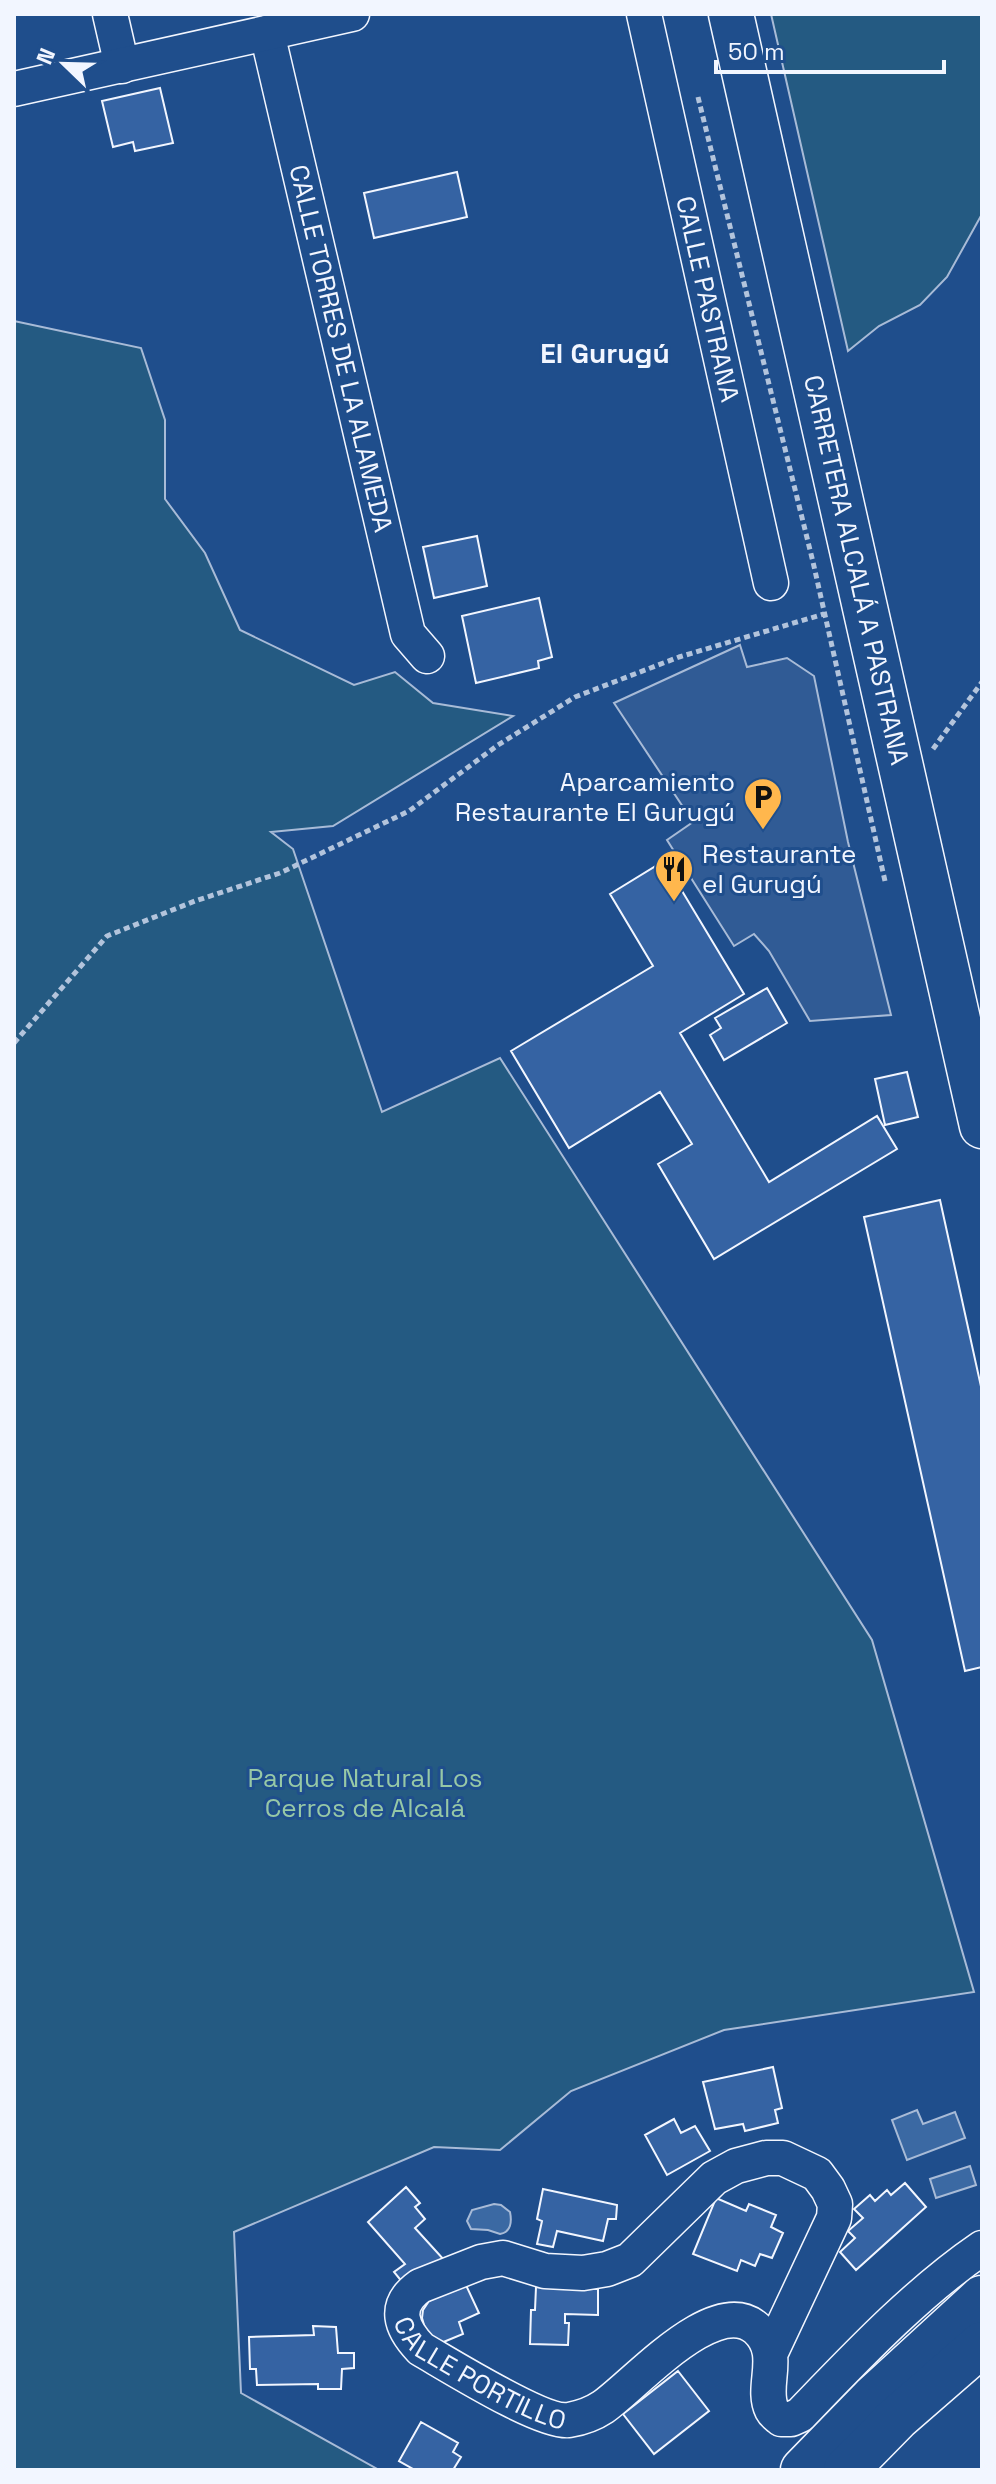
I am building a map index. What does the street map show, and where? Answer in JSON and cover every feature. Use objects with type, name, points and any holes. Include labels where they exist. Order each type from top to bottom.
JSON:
[{"type":"main road","name":"CARRETERA ALCALÁ A PASTRANA","points":[[731,14],[982,1126]]},
{"type":"main road","points":[[745,14],[753,111]]},
{"type":"main road","points":[[803,2470],[873,2398],[982,2298]]},
{"type":"main road","points":[[846,2470],[897,2418],[982,2344]]},
{"type":"street","points":[[110,14],[122,66]]},
{"type":"street","points":[[14,89],[352,14]]},
{"type":"street","name":"CALLE PASTRANA","points":[[644,14],[771,583]]},
{"type":"street","points":[[708,14],[729,88],[753,111]]},
{"type":"street","name":"CALLE TORRES DE LA ALAMEDA","points":[[267,33],[408,634],[427,656]]},
{"type":"street","name":"CALLE PORTILLO","points":[[766,2158],[783,2158],[817,2174],[835,2204],[834,2218],[770,2354],[770,2347],[756,2327],[734,2320],[712,2325],[691,2333],[602,2407],[566,2421],[535,2412],[421,2349],[408,2336],[402,2322],[404,2304],[411,2292],[420,2286],[481,2262],[503,2258],[545,2271],[583,2273],[619,2265],[630,2260],[714,2178],[736,2166],[766,2158]]},
{"type":"street","points":[[770,2354],[772,2410],[781,2419],[791,2419],[800,2415],[868,2344],[982,2248]]},
{"type":"path","points":[[697,90],[887,886]]},
{"type":"path","points":[[14,1043],[107,936],[195,901],[280,873],[409,811],[498,745],[575,697],[679,657],[824,614]]},
{"type":"path","points":[[905,788],[982,682]]},
{"type":"green space","points":[[771,14],[982,14],[982,214],[947,277],[920,305],[879,326],[848,351]]},
{"type":"green space","name":"Parque Natural Los Cerros de Alcalá","points":[[14,321],[141,348],[165,420],[165,499],[205,553],[240,630],[354,685],[395,672],[433,703],[513,716],[333,826],[271,832],[293,849],[382,1112],[500,1058],[872,1640],[974,1992],[724,2030],[571,2091],[500,2150],[434,2147],[234,2232],[241,2393],[379,2470],[14,2470]]},
{"type":"shaded area","name":"Aparcamiento Restaurante El Gurugú","points":[[740,645],[747,667],[787,658],[814,676],[848,842],[891,1015],[810,1021],[769,951],[754,934],[734,946],[667,840],[693,822],[614,703]]},
{"type":"shaded area","points":[[917,2110],[923,2124],[955,2112],[965,2138],[907,2160],[892,2120]]},
{"type":"shaded area","points":[[970,2166],[976,2185],[936,2198],[930,2179]]},
{"type":"shaded area","points":[[494,2204],[510,2212],[509,2229],[500,2234],[471,2229],[467,2221],[472,2210]]},
{"type":"building","points":[[160,88],[173,143],[135,151],[133,142],[113,147],[102,101]]},
{"type":"building","points":[[457,172],[467,217],[374,238],[364,193]]},
{"type":"building","points":[[477,536],[487,586],[434,598],[423,547]]},
{"type":"building","points":[[539,598],[552,657],[538,661],[539,668],[476,683],[462,616]]},
{"type":"building","points":[[664,861],[744,994],[680,1033],[769,1182],[877,1116],[897,1149],[714,1259],[658,1164],[692,1144],[660,1092],[569,1148],[511,1051],[653,966],[610,894]]},
{"type":"building","points":[[767,988],[787,1023],[724,1060],[710,1035],[721,1028],[715,1018]]},
{"type":"building","points":[[907,1072],[918,1117],[885,1125],[875,1079]]},
{"type":"building","points":[[940,1200],[982,1391],[982,1667],[965,1671],[864,1217]]},
{"type":"building","points":[[773,2067],[782,2108],[775,2110],[778,2123],[745,2131],[743,2124],[715,2129],[703,2082]]},
{"type":"building","points":[[674,2119],[681,2133],[695,2126],[710,2151],[667,2175],[645,2135]]},
{"type":"building","points":[[905,2183],[926,2207],[856,2270],[840,2252],[855,2238],[848,2231],[863,2218],[854,2209],[870,2195],[875,2201],[887,2190],[891,2195]]},
{"type":"building","points":[[406,2187],[420,2203],[415,2207],[425,2219],[415,2228],[445,2261],[403,2283],[394,2272],[405,2264],[368,2222]]},
{"type":"building","points":[[543,2189],[617,2205],[616,2219],[608,2219],[603,2241],[557,2231],[553,2247],[537,2244],[542,2221],[537,2219]]},
{"type":"building","points":[[716,2198],[746,2211],[749,2204],[776,2215],[771,2227],[783,2233],[772,2258],[760,2254],[755,2266],[741,2260],[737,2271],[693,2254]]},
{"type":"building","points":[[465,2283],[479,2313],[459,2322],[463,2334],[441,2343],[426,2332],[423,2310],[429,2301]]},
{"type":"building","points":[[536,2287],[598,2289],[598,2315],[565,2314],[565,2323],[569,2323],[568,2345],[530,2344],[531,2310],[535,2310]]},
{"type":"building","points":[[313,2326],[336,2327],[338,2353],[354,2353],[354,2368],[342,2369],[341,2389],[318,2389],[318,2384],[257,2385],[256,2369],[250,2369],[249,2337],[314,2335]]},
{"type":"building","points":[[678,2371],[709,2411],[654,2454],[623,2414]]},
{"type":"building","points":[[421,2422],[458,2443],[453,2452],[461,2457],[453,2470],[415,2470],[399,2461]]},
{"type":"place","name":"Aparcamiento Restaurante El Gurugú","points":[[763,831]]},
{"type":"place","name":"Restaurante el Gurugú","points":[[674,903]]},
{"type":"district","name":"El Gurugú","points":[[605,353]]}]
